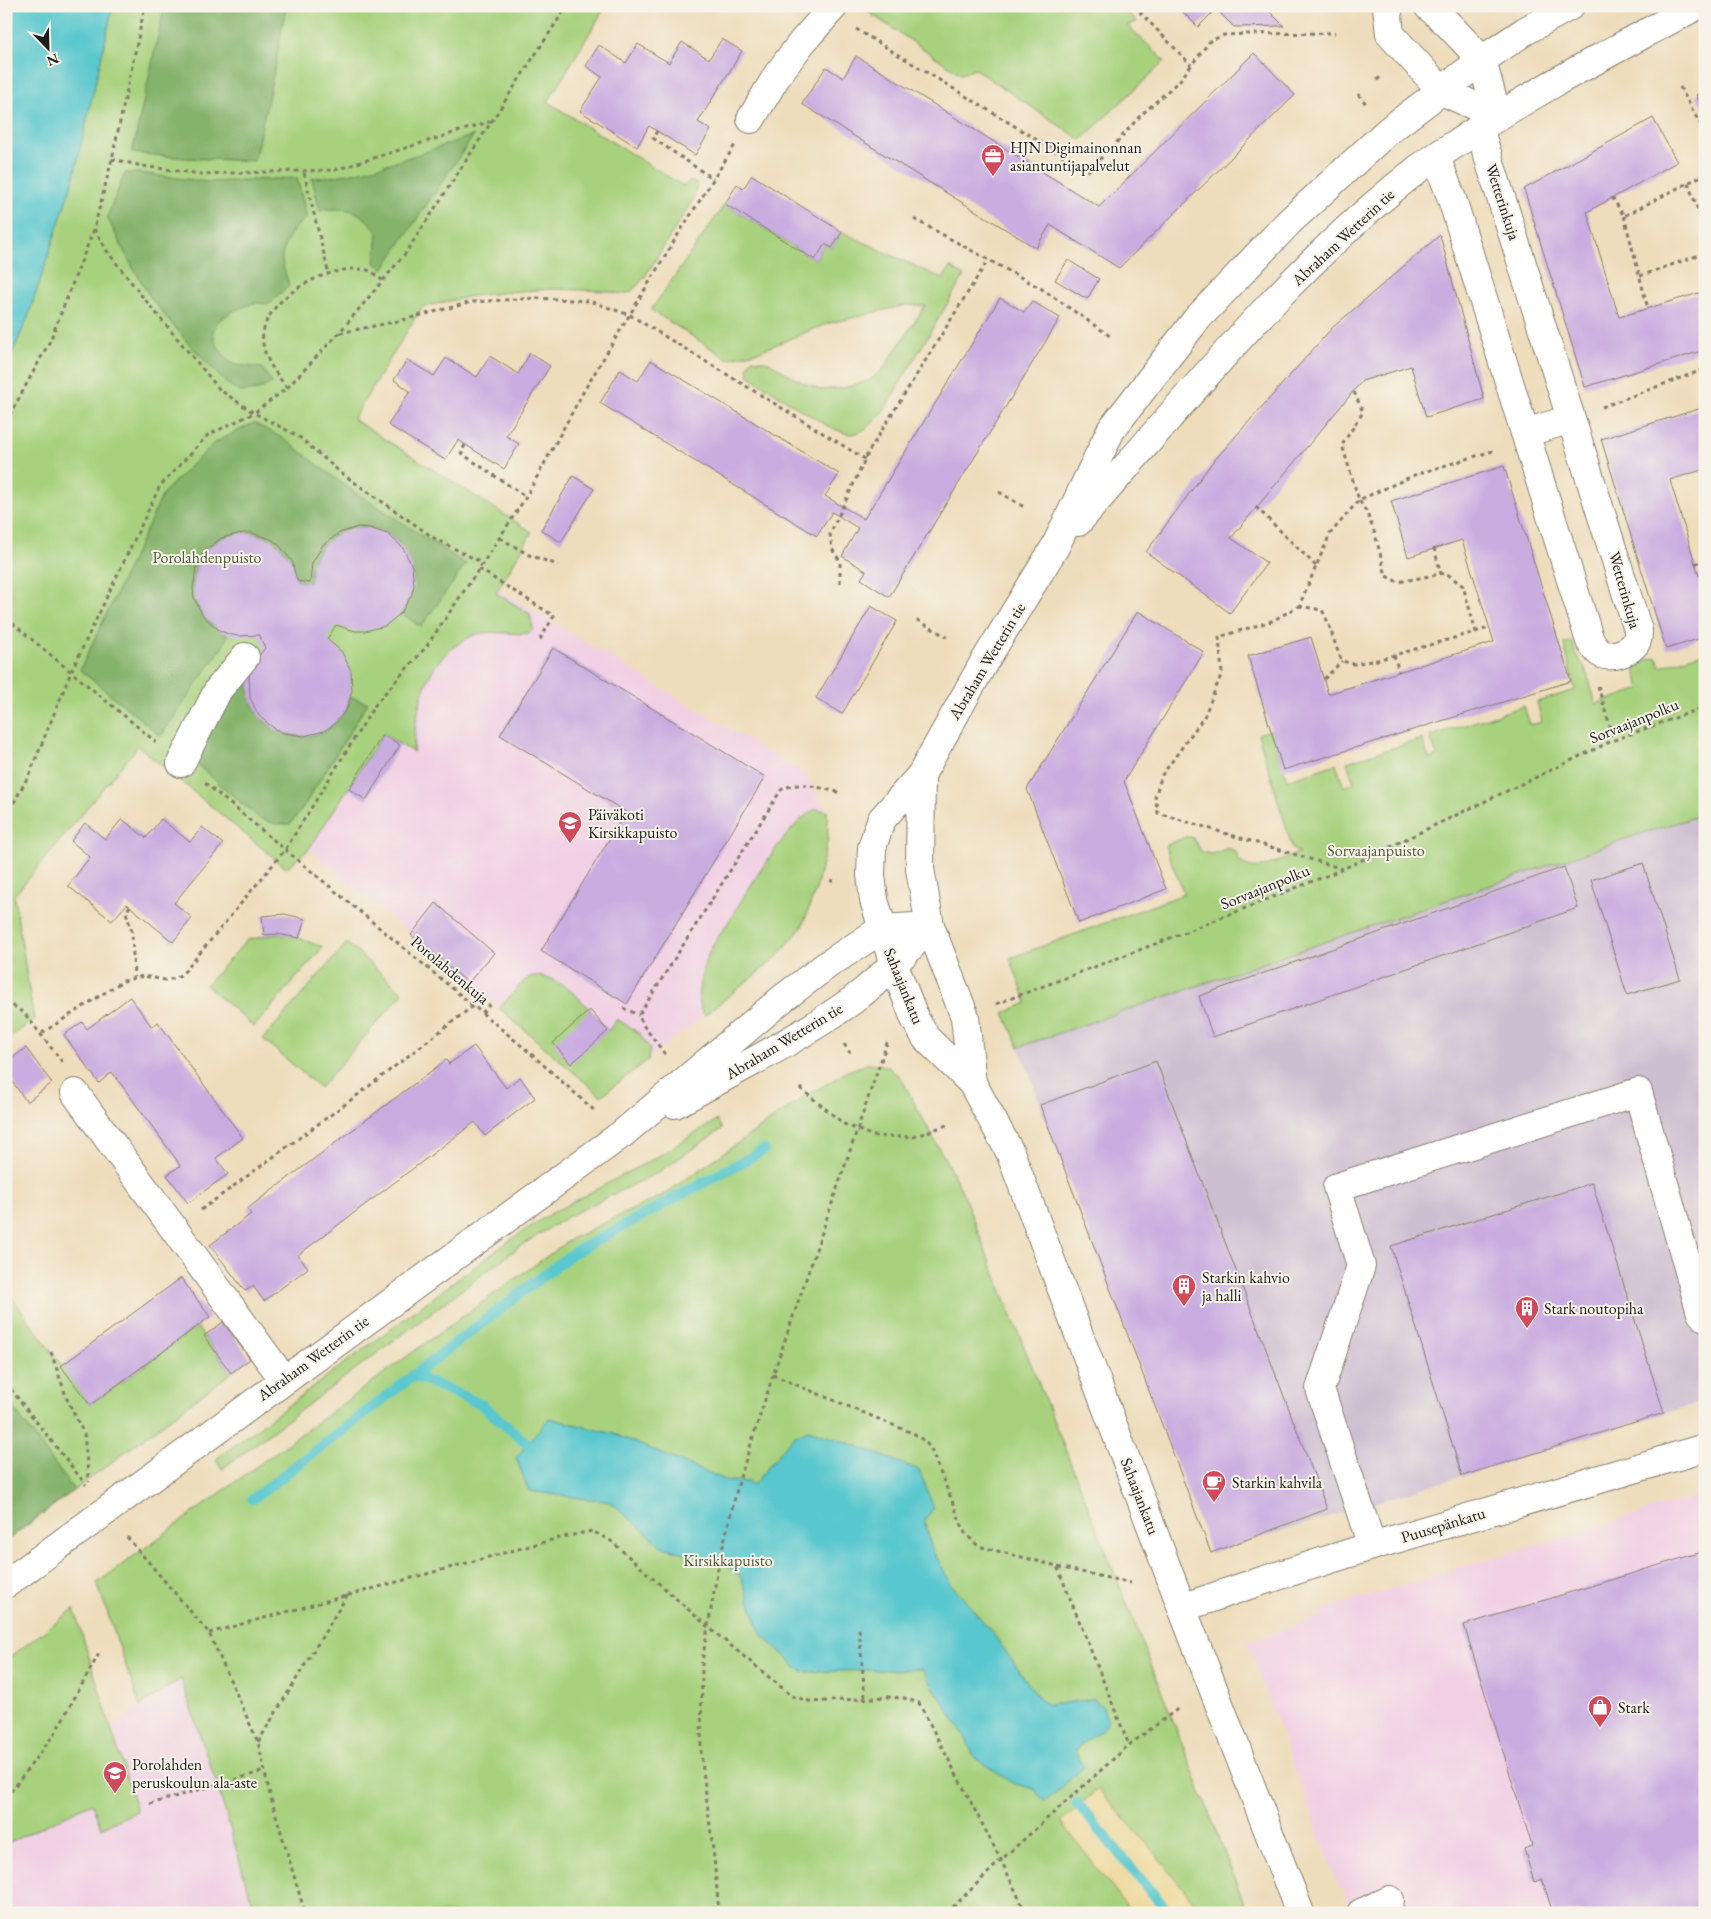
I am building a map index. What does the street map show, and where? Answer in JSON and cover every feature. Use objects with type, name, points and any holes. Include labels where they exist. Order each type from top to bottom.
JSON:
[{"type":"main road","points":[[1387,6],[1390,34],[1442,91],[1488,122]]},
{"type":"main road","points":[[1428,6],[1482,60]]},
{"type":"main road","name":"Abraham Wetterin tie","points":[[882,929],[874,900],[871,875],[872,848],[882,819],[921,775],[983,664],[1055,548],[1111,430],[1196,320],[1289,222],[1388,131],[1482,60],[1525,31],[1570,6]]},
{"type":"main road","name":"Abraham Wetterin tie","points":[[1055,548],[1234,342],[1347,229],[1418,169],[1488,122],[1556,81],[1696,6]]},
{"type":"main road","points":[[751,119],[778,74],[831,9]]},
{"type":"main road","name":"Wetterinkuja","points":[[1482,60],[1488,122],[1571,419],[1638,630],[1638,640],[1633,647],[1614,655],[1607,656],[1599,652]]},
{"type":"main road","points":[[1436,157],[1452,199],[1590,641],[1599,652]]},
{"type":"main road","points":[[1526,436],[1571,419]]},
{"type":"main road","points":[[181,763],[218,690],[245,657]]},
{"type":"main road","name":"Abraham Wetterin tie","points":[[921,775],[920,869],[930,926]]},
{"type":"main road","name":"Abraham Wetterin tie","points":[[6,1584],[622,1134],[782,999],[827,965],[882,929],[930,926]]},
{"type":"main road","name":"Abraham Wetterin tie","points":[[622,1134],[808,1031],[854,999],[894,965],[930,926]]},
{"type":"main road","name":"Sahaajankatu","points":[[930,926],[965,1017],[972,1084]]},
{"type":"main road","name":"Sahaajankatu","points":[[882,929],[915,1019],[926,1038],[972,1084],[1010,1152],[1182,1608],[1300,1913]]},
{"type":"main road","points":[[1372,1546],[1320,1388],[1360,1266],[1337,1186],[1638,1092],[1701,1313],[1705,1317]]},
{"type":"main road","points":[[74,1093],[284,1380]]},
{"type":"main road","name":"Puusepänkatu","points":[[1182,1608],[1372,1546],[1705,1448]]},
{"type":"main road","points":[[1361,1913],[1390,1900]]},
{"type":"path","points":[[6,422],[50,341],[94,229],[112,159],[145,6]]},
{"type":"path","points":[[6,817],[30,773],[71,672],[160,486],[208,435],[254,413],[287,388],[339,333],[405,254],[567,6]]},
{"type":"path","points":[[1134,6],[1191,65]]},
{"type":"path","points":[[831,9],[1088,171],[1140,116],[1180,80],[1210,41],[1224,35],[1335,33]]},
{"type":"path","points":[[1680,87],[1705,133]]},
{"type":"path","points":[[42,1033],[123,981],[134,977],[150,977],[165,980],[177,978],[186,970],[285,850],[377,702],[426,647],[500,538],[526,497],[585,389],[751,119]]},
{"type":"path","points":[[112,159],[142,166],[201,174],[336,170],[492,120]]},
{"type":"path","points":[[656,131],[653,138],[713,179]]},
{"type":"path","points":[[304,172],[329,275]]},
{"type":"path","points":[[1624,216],[1705,174]]},
{"type":"path","points":[[1688,183],[1705,229]]},
{"type":"path","points":[[1612,198],[1624,216],[1648,309]]},
{"type":"path","points":[[914,219],[1042,289],[1110,336]]},
{"type":"path","points":[[94,229],[107,251],[142,296],[220,390],[254,413],[298,436],[341,473],[437,540],[483,563]]},
{"type":"path","points":[[1640,276],[1705,252]]},
{"type":"path","points":[[840,583],[840,561],[832,549],[830,534],[865,459],[988,260]]},
{"type":"path","points":[[287,388],[265,355],[263,334],[267,318],[293,290],[310,281],[348,269],[370,270],[383,281]]},
{"type":"path","points":[[339,333],[403,320],[472,302],[537,298],[589,301],[630,315],[865,459]]},
{"type":"path","points":[[1571,419],[1705,369]]},
{"type":"path","points":[[1354,392],[1363,412],[1342,445],[1359,500],[1367,513],[1375,534],[1386,576],[1398,582],[1446,573],[1462,586],[1476,632]]},
{"type":"path","points":[[1343,869],[1158,812],[1154,797],[1162,775],[1204,717],[1222,673],[1219,637],[1272,621],[1299,606],[1330,534],[1359,500],[1417,474],[1526,436]]},
{"type":"path","points":[[465,444],[461,453],[526,497]]},
{"type":"path","points":[[999,492],[1024,507]]},
{"type":"path","points":[[1256,507],[1316,566]]},
{"type":"path","points":[[500,538],[529,555],[558,565]]},
{"type":"path","points":[[1434,548],[1441,574]]},
{"type":"path","points":[[1695,564],[1705,559]]},
{"type":"path","points":[[479,569],[554,616],[539,641]]},
{"type":"path","points":[[1299,606],[1322,610],[1330,623],[1335,644],[1342,660],[1354,664],[1394,655],[1489,628]]},
{"type":"path","name":"Porolahdenkuja","points":[[6,618],[529,1052],[597,1113]]},
{"type":"path","points":[[917,620],[948,638]]},
{"type":"path","points":[[1599,652],[1592,668],[1614,740]]},
{"type":"path","points":[[1394,655],[1399,672]]},
{"type":"path","points":[[1324,679],[1342,660]]},
{"type":"path","name":"Sorvaajanpolku","points":[[993,1005],[1163,941],[1343,869],[1614,740],[1705,707]]},
{"type":"path","points":[[639,1015],[781,790],[788,785],[798,784],[842,793]]},
{"type":"path","points":[[130,906],[126,912],[132,932],[134,977]]},
{"type":"path","points":[[6,980],[7,1001],[25,1014],[42,1033],[70,1072],[74,1093]]},
{"type":"path","points":[[482,1013],[492,1002]]},
{"type":"path","points":[[174,1230],[474,1006]]},
{"type":"path","points":[[624,1008],[639,1015],[643,1025],[667,1056]]},
{"type":"path","points":[[719,1913],[701,1754],[702,1662],[719,1562],[739,1481],[773,1375],[887,1042]]},
{"type":"path","points":[[800,1088],[844,1124],[872,1136],[912,1137],[946,1125]]},
{"type":"path","points":[[6,1383],[90,1490],[84,1434],[67,1399],[51,1352]]},
{"type":"path","points":[[773,1375],[917,1435],[930,1447],[965,1534],[978,1546],[1131,1583]]},
{"type":"path","points":[[209,1633],[348,1594],[592,1531],[611,1540],[707,1626],[792,1696],[812,1702],[865,1697],[904,1698],[919,1703],[1001,1860],[1026,1913]]},
{"type":"path","points":[[132,1544],[209,1633],[258,1742],[264,1771],[305,1913]]},
{"type":"path","points":[[1058,1566],[1129,1746]]},
{"type":"path","points":[[258,1742],[348,1594]]},
{"type":"path","points":[[859,1629],[865,1697]]},
{"type":"path","points":[[6,1798],[55,1733],[100,1652]]},
{"type":"path","points":[[947,1913],[1001,1860],[1129,1746],[1179,1708]]},
{"type":"path","points":[[150,1804],[264,1771]]},
{"type":"shaded area","name":"Päiväkoti Kirsikkapuisto","points":[[499,590],[807,776],[827,811],[828,838],[816,889],[802,927],[775,959],[601,1096],[309,849],[349,789],[389,711]]},
{"type":"shaded area","points":[[1705,814],[1705,1401],[1211,1553],[1019,1047],[1634,836]]},
{"type":"shaded area","points":[[1705,1494],[1705,1913],[1353,1913],[1344,1888],[1339,1888],[1247,1642],[1323,1616],[1321,1610]]},
{"type":"shaded area","name":"Porolahden peruskoulun ala-aste","points":[[181,1679],[219,1791],[255,1913],[6,1913],[6,1798]]},
{"type":"green space","name":"Porolahdenpuisto","points":[[113,6],[606,6],[548,102],[683,186],[690,181],[697,184],[693,200],[644,278],[631,292],[622,294],[605,291],[556,289],[517,291],[473,296],[422,307],[353,419],[532,532],[496,593],[530,614],[533,629],[529,633],[476,634],[458,644],[446,654],[436,665],[423,692],[419,706],[413,752],[383,734],[309,849],[286,868],[138,746],[14,896],[34,1020],[6,1040],[6,368],[28,317],[73,180]]},
{"type":"green space","points":[[164,6],[286,6],[275,67],[254,161],[132,153]]},
{"type":"green space","points":[[859,6],[1123,6],[1137,22],[1127,25],[1165,61],[1081,140],[975,69],[961,74]]},
{"type":"green space","points":[[474,135],[383,269],[375,263],[378,233],[366,219],[347,210],[320,211],[312,178],[331,177],[373,168]]},
{"type":"green space","points":[[125,173],[209,182],[297,178],[307,218],[290,235],[283,252],[282,261],[289,285],[269,304],[253,303],[233,311],[218,321],[213,331],[215,342],[228,361],[236,365],[262,368],[272,383],[258,390],[240,392],[226,383],[189,344],[152,300],[128,259],[107,217]]},
{"type":"green space","points":[[725,204],[815,260],[825,244],[832,248],[842,232],[943,279],[950,267],[964,276],[884,410],[865,429],[850,434],[829,426],[749,376],[748,367],[752,359],[769,362],[796,379],[820,390],[844,388],[870,380],[883,369],[925,306],[906,305],[826,324],[760,351],[728,359],[651,310]]},
{"type":"green space","points":[[254,423],[286,440],[344,485],[466,564],[421,627],[401,613],[411,593],[413,574],[407,556],[396,541],[381,531],[364,526],[345,529],[327,541],[319,550],[314,560],[310,583],[297,581],[294,568],[288,556],[274,541],[245,533],[224,537],[208,548],[198,564],[193,583],[196,602],[207,620],[228,634],[223,646],[161,736],[80,670],[164,492],[214,443]]},
{"type":"green space","name":"Sorvaajanpuisto","points":[[1572,641],[1576,655],[1585,667],[1596,704],[1640,689],[1634,665],[1657,657],[1660,667],[1705,652],[1705,814],[1634,836],[1019,1047],[1004,1013],[1027,1003],[1010,958],[1184,894],[1165,846],[1185,837],[1192,837],[1202,852],[1211,854],[1229,848],[1236,852],[1240,861],[1247,866],[1255,867],[1274,863],[1300,852],[1293,850],[1258,734],[1271,730],[1287,780],[1336,764],[1344,787],[1354,783],[1347,762],[1422,739],[1429,759],[1437,756],[1430,736],[1524,706],[1530,725],[1542,722],[1537,702],[1575,690],[1564,644]]},
{"type":"green space","points":[[251,668],[249,692],[256,711],[270,726],[287,734],[307,736],[325,731],[341,718],[351,697],[368,703],[300,812],[290,824],[275,824],[259,818],[193,761],[215,710]]},
{"type":"green space","points":[[816,809],[827,811],[828,838],[816,889],[802,927],[775,959],[705,1015],[699,1004],[699,987],[705,963],[712,947],[768,859],[793,828],[805,816]]},
{"type":"green space","points":[[277,934],[296,937],[323,947],[254,1027],[206,985],[247,940]]},
{"type":"green space","points":[[347,943],[403,993],[320,1088],[263,1039]]},
{"type":"green space","points":[[532,976],[544,977],[555,981],[575,994],[608,1031],[617,1019],[639,1033],[650,1049],[648,1060],[601,1096],[499,1008],[524,981]]},
{"type":"green space","name":"Kirsikkapuisto","points":[[869,1063],[887,1066],[901,1078],[961,1189],[1248,1913],[255,1913],[219,1791],[181,1679],[140,1706],[97,1583],[571,1239],[663,1195],[800,1100],[848,1071]]},
{"type":"green space","points":[[717,1120],[722,1129],[657,1173],[567,1217],[519,1247],[222,1469],[216,1459],[513,1238],[550,1214],[657,1157]]},
{"type":"green space","points":[[6,1289],[90,1405],[197,1327],[231,1373],[6,1541]]},
{"type":"green space","points":[[6,1398],[74,1490],[6,1541]]},
{"type":"green space","points":[[74,1609],[137,1811],[101,1828],[92,1803],[6,1844],[6,1660]]},
{"type":"sand","points":[[1098,1789],[1148,1845],[1203,1913],[1132,1913],[1061,1822]]},
{"type":"water","points":[[6,6],[113,6],[73,180],[28,317],[6,368]]},
{"type":"water","points":[[549,1418],[614,1434],[728,1481],[748,1482],[753,1485],[792,1438],[808,1430],[852,1444],[919,1470],[934,1508],[924,1520],[932,1549],[952,1585],[991,1631],[1041,1701],[1049,1705],[1094,1699],[1102,1706],[1108,1721],[1105,1726],[1075,1751],[1084,1767],[1045,1802],[1034,1789],[1012,1783],[975,1758],[964,1735],[922,1669],[802,1672],[761,1634],[741,1577],[725,1564],[663,1547],[610,1502],[529,1491],[516,1458]]},
{"type":"building","points":[[1177,6],[1264,6],[1284,26],[1234,27],[1216,9],[1198,27]]},
{"type":"building","points":[[722,39],[742,51],[698,122],[711,130],[695,155],[649,126],[637,147],[580,111],[602,77],[586,66],[599,45],[626,63],[638,44],[669,63],[682,42],[709,59]]},
{"type":"building","points":[[1254,53],[1295,95],[1119,268],[1050,225],[1036,248],[802,104],[826,67],[843,78],[856,56],[1099,207]]},
{"type":"building","points":[[1705,90],[1705,111],[1696,95]]},
{"type":"building","points":[[1653,118],[1677,162],[1587,212],[1619,317],[1699,293],[1705,311],[1705,350],[1585,387],[1524,189]]},
{"type":"building","points":[[752,175],[842,232],[832,248],[825,244],[815,260],[725,204],[737,184],[743,189]]},
{"type":"building","points":[[1440,235],[1484,399],[1426,417],[1411,366],[1362,381],[1231,538],[1267,563],[1230,613],[1146,552],[1211,464],[1332,328]]},
{"type":"building","points":[[1068,260],[1099,279],[1087,299],[1055,280]]},
{"type":"building","points":[[1000,298],[1024,312],[1032,301],[1060,318],[889,597],[861,579],[866,571],[842,556],[858,528],[832,512],[817,536],[600,403],[620,370],[638,381],[651,360],[839,474],[825,496],[864,519]]},
{"type":"building","points":[[530,353],[550,366],[506,436],[519,444],[504,469],[458,440],[445,460],[388,425],[410,391],[394,380],[407,360],[434,376],[446,358],[477,377],[490,356],[518,374]]},
{"type":"building","points":[[1705,407],[1705,469],[1670,480],[1699,576],[1705,575],[1705,637],[1666,649],[1601,439]]},
{"type":"building","points":[[1504,466],[1571,681],[1283,770],[1248,656],[1311,637],[1328,694],[1494,642],[1462,540],[1408,557],[1391,501]]},
{"type":"building","points":[[573,476],[594,489],[561,542],[541,530]]},
{"type":"building","points":[[358,527],[369,528],[388,534],[403,548],[412,566],[414,586],[411,596],[401,613],[385,626],[365,631],[355,631],[336,625],[327,639],[342,652],[351,671],[352,691],[346,710],[332,726],[324,731],[304,736],[284,733],[275,729],[259,716],[250,698],[249,677],[251,668],[265,648],[259,635],[238,636],[228,634],[219,630],[203,616],[194,598],[193,588],[196,568],[205,550],[222,538],[242,533],[252,533],[271,539],[279,545],[292,561],[297,581],[310,583],[312,563],[323,545],[339,533]]},
{"type":"building","points":[[871,606],[897,621],[842,714],[816,698]]},
{"type":"building","points":[[1138,611],[1204,652],[1124,781],[1166,889],[1079,923],[1027,789]]},
{"type":"building","points":[[553,648],[765,777],[627,1004],[541,951],[626,812],[500,735]]},
{"type":"building","points":[[383,734],[400,745],[366,800],[349,789]]},
{"type":"building","points":[[122,819],[146,838],[161,819],[190,842],[202,827],[223,844],[174,903],[192,918],[173,942],[127,904],[112,921],[68,886],[90,857],[71,841],[85,823],[105,839]]},
{"type":"building","points":[[1643,863],[1680,979],[1627,995],[1591,880]]},
{"type":"building","points":[[1564,867],[1578,908],[1213,1037],[1199,996]]},
{"type":"building","points":[[436,903],[494,953],[468,983],[411,935]]},
{"type":"building","points":[[285,914],[305,919],[299,938],[277,934],[264,935],[262,916]]},
{"type":"building","points":[[130,997],[152,1027],[158,1022],[243,1138],[216,1158],[228,1174],[188,1203],[167,1175],[180,1166],[176,1159],[112,1072],[99,1083],[64,1035],[82,1022],[87,1029]]},
{"type":"building","points":[[590,1010],[608,1031],[571,1064],[553,1043]]},
{"type":"building","points":[[474,1046],[506,1088],[520,1077],[535,1098],[485,1136],[475,1122],[298,1255],[308,1268],[264,1301],[253,1286],[245,1291],[210,1245],[251,1214],[247,1209],[446,1060],[449,1064]]},
{"type":"building","points":[[26,1048],[52,1083],[27,1102],[6,1073],[6,1063]]},
{"type":"building","name":"Starkin kahvio ja halli","points":[[1156,1061],[1327,1509],[1211,1553],[1040,1105]]},
{"type":"building","name":"Stark noutopiha","points":[[1592,1183],[1664,1413],[1462,1476],[1391,1246]]},
{"type":"building","points":[[181,1278],[210,1317],[90,1405],[61,1366]]},
{"type":"building","points":[[223,1322],[250,1359],[231,1373],[204,1336]]},
{"type":"building","name":"Stark","points":[[1705,1551],[1705,1913],[1553,1913],[1542,1879],[1534,1882],[1524,1849],[1532,1846],[1464,1625]]},
{"type":"waterway","points":[[253,1499],[573,1253],[764,1150]]},
{"type":"waterway","points":[[413,1375],[481,1404],[539,1454]]},
{"type":"waterway","points":[[1077,1803],[1169,1913]]},
{"type":"place","name":"HJN Digimainonnan asiantuntijapalvelut","points":[[993,177]]},
{"type":"place","name":"Päiväkoti Kirsikkapuisto","points":[[570,844]]},
{"type":"place","name":"Starkin kahvio ja halli","points":[[1184,1307]]},
{"type":"place","name":"Stark noutopiha","points":[[1527,1329]]},
{"type":"place","name":"Starkin kahvila","points":[[1214,1503]]},
{"type":"place","name":"Stark","points":[[1600,1728]]},
{"type":"place","name":"Porolahden peruskoulun ala-aste","points":[[115,1794]]}]
